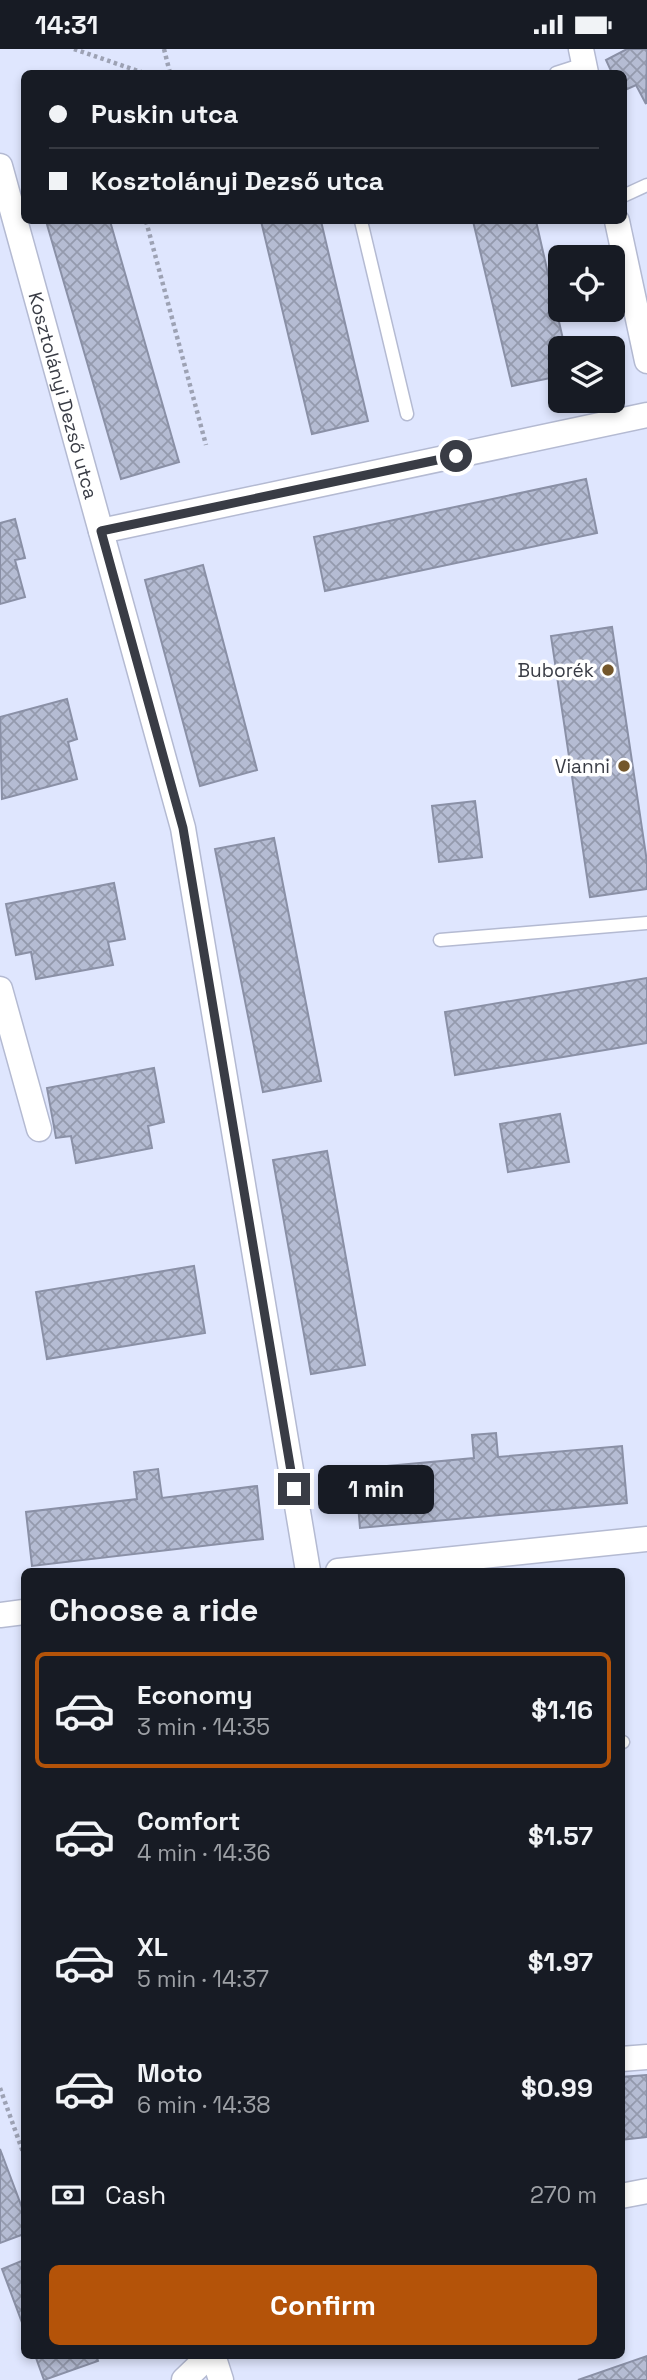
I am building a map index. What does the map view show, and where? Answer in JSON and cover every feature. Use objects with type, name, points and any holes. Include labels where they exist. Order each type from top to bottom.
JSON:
[{"type":"street","name":"Kosztolányi Dezső utca","points":[[0,166],[183,828],[307,1568]]},
{"type":"street","points":[[618,224],[647,361]]},
{"type":"street","points":[[101,531],[647,415]]},
{"type":"street","points":[[0,989],[39,1129]]},
{"type":"street","points":[[389,1568],[491,1562],[647,1539]]},
{"type":"street","points":[[0,1615],[21,1612]]},
{"type":"street","points":[[625,2059],[647,2057]]},
{"type":"street","points":[[625,2195],[647,2191]]},
{"type":"street","points":[[184,2380],[207,2359]]},
{"type":"street","points":[[213,2359],[221,2380]]},
{"type":"lane","points":[[564,70],[584,62]]},
{"type":"lane","points":[[627,194],[647,185]]},
{"type":"lane","points":[[362,224],[407,414]]},
{"type":"lane","points":[[440,940],[647,923]]},
{"type":"path","points":[[74,49],[135,70]]},
{"type":"path","points":[[164,49],[169,70]]},
{"type":"path","points":[[147,224],[206,445]]},
{"type":"path","points":[[0,2088],[21,2147]]},
{"type":"building","points":[[627,49],[647,49],[646,104],[636,85],[627,89],[627,70],[611,70],[606,60]]},
{"type":"building","points":[[47,224],[111,224],[179,462],[121,479]]},
{"type":"building","points":[[262,224],[322,224],[368,421],[312,434]]},
{"type":"building","points":[[474,224],[537,224],[548,274],[548,322],[559,322],[562,336],[548,336],[548,378],[512,386]]},
{"type":"building","points":[[586,479],[597,533],[325,591],[314,537]]},
{"type":"building","points":[[15,519],[25,558],[15,560],[25,597],[0,604],[0,523]]},
{"type":"building","points":[[203,565],[257,770],[200,786],[145,580]]},
{"type":"building","points":[[612,627],[647,862],[647,889],[590,897],[551,636]]},
{"type":"building","points":[[67,699],[77,739],[68,742],[77,779],[2,799],[0,717]]},
{"type":"building","points":[[475,801],[482,857],[439,862],[432,806]]},
{"type":"building","points":[[274,838],[321,1081],[263,1092],[215,849]]},
{"type":"building","points":[[114,883],[125,939],[108,942],[113,965],[36,979],[31,952],[16,955],[6,904]]},
{"type":"building","points":[[647,978],[647,1043],[455,1075],[445,1012]]},
{"type":"building","points":[[154,1068],[164,1122],[148,1126],[152,1148],[76,1163],[71,1136],[56,1138],[47,1088]]},
{"type":"building","points":[[560,1114],[569,1162],[508,1172],[500,1124]]},
{"type":"building","points":[[327,1151],[365,1365],[311,1374],[273,1160]]},
{"type":"building","points":[[194,1266],[205,1333],[47,1359],[36,1292]]},
{"type":"building","points":[[496,1433],[498,1457],[622,1446],[627,1503],[360,1528],[355,1469],[474,1458],[472,1435]]},
{"type":"building","points":[[158,1469],[162,1498],[257,1486],[263,1539],[32,1566],[26,1512],[137,1499],[134,1472]]},
{"type":"building","points":[[647,2075],[647,2137],[625,2140],[625,2077]]},
{"type":"building","points":[[0,2149],[21,2205],[21,2235],[0,2243]]},
{"type":"building","points":[[21,2261],[21,2320],[2,2269]]},
{"type":"building","points":[[647,2356],[647,2380],[578,2380]]},
{"type":"building","points":[[36,2359],[97,2359],[98,2361],[44,2380]]},
{"type":"place","name":"Buborék","points":[[608,670]]},
{"type":"place","name":"Vianni","points":[[624,766]]},
{"type":"route","points":[[294,1489],[183,828],[101,531],[456,456]]}]
